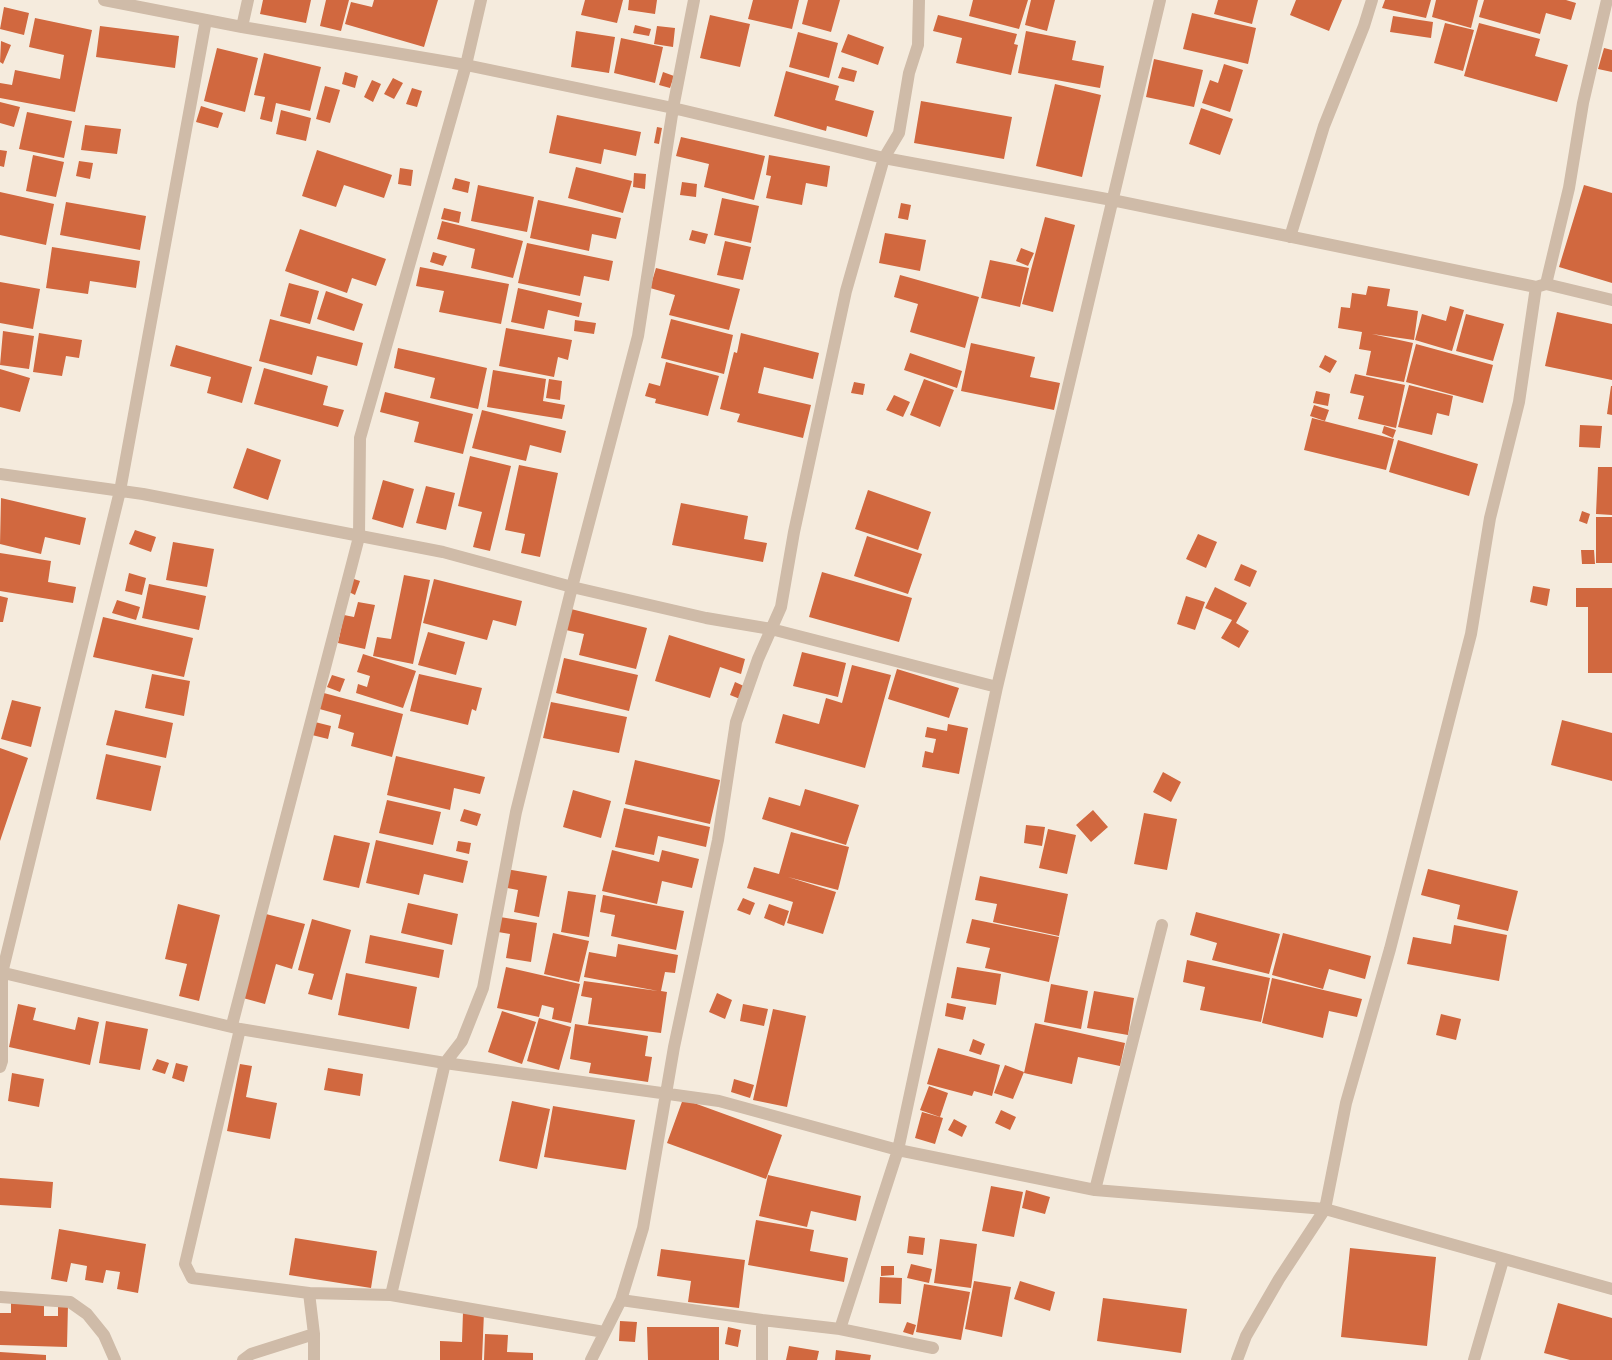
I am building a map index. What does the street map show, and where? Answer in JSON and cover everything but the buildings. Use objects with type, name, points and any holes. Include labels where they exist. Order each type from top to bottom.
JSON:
[{"type":"street","points":[[104,0],[242,27],[466,65],[673,108],[884,158],[1112,200],[1612,300]]},
{"type":"street","points":[[242,27],[248,0]]},
{"type":"street","points":[[481,0],[466,65],[360,438],[359,537],[236,1027],[185,1264],[192,1278],[309,1293],[392,1295],[604,1332]]},
{"type":"street","points":[[392,1295],[445,1063],[462,1041],[483,988],[516,812],[572,587],[638,336],[673,108],[694,0]]},
{"type":"street","points":[[591,1360],[621,1300],[643,1228],[666,1095],[718,840],[736,722],[750,681],[781,607],[794,532],[846,291],[884,158],[899,133],[908,73],[918,45],[920,0]]},
{"type":"street","points":[[840,1329],[898,1150],[997,687],[1160,0]]},
{"type":"street","points":[[1290,237],[1324,126],[1364,26],[1372,0]]},
{"type":"street","points":[[1237,1360],[1246,1336],[1279,1279],[1325,1209],[1346,1103],[1393,939],[1471,634],[1490,518],[1519,402],[1541,286],[1569,188],[1583,103],[1607,0]]},
{"type":"street","points":[[0,1067],[2,1062],[1,972],[120,491],[206,20]]},
{"type":"street","points":[[0,474],[120,491],[443,552],[572,587],[706,618],[772,629],[997,687]]},
{"type":"street","points":[[1095,1190],[1162,925]]},
{"type":"street","points":[[1,972],[236,1027],[445,1063],[718,1101],[898,1150],[1095,1190],[1325,1209],[1612,1289]]},
{"type":"street","points":[[1474,1360],[1503,1260]]},
{"type":"street","points":[[309,1293],[314,1334],[314,1360]]},
{"type":"street","points":[[0,1297],[70,1302],[87,1314],[104,1335],[115,1360]]},
{"type":"street","points":[[621,1300],[840,1329],[933,1348]]},
{"type":"street","points":[[762,1320],[762,1360]]},
{"type":"street","points":[[243,1360],[251,1354],[314,1334]]}]
